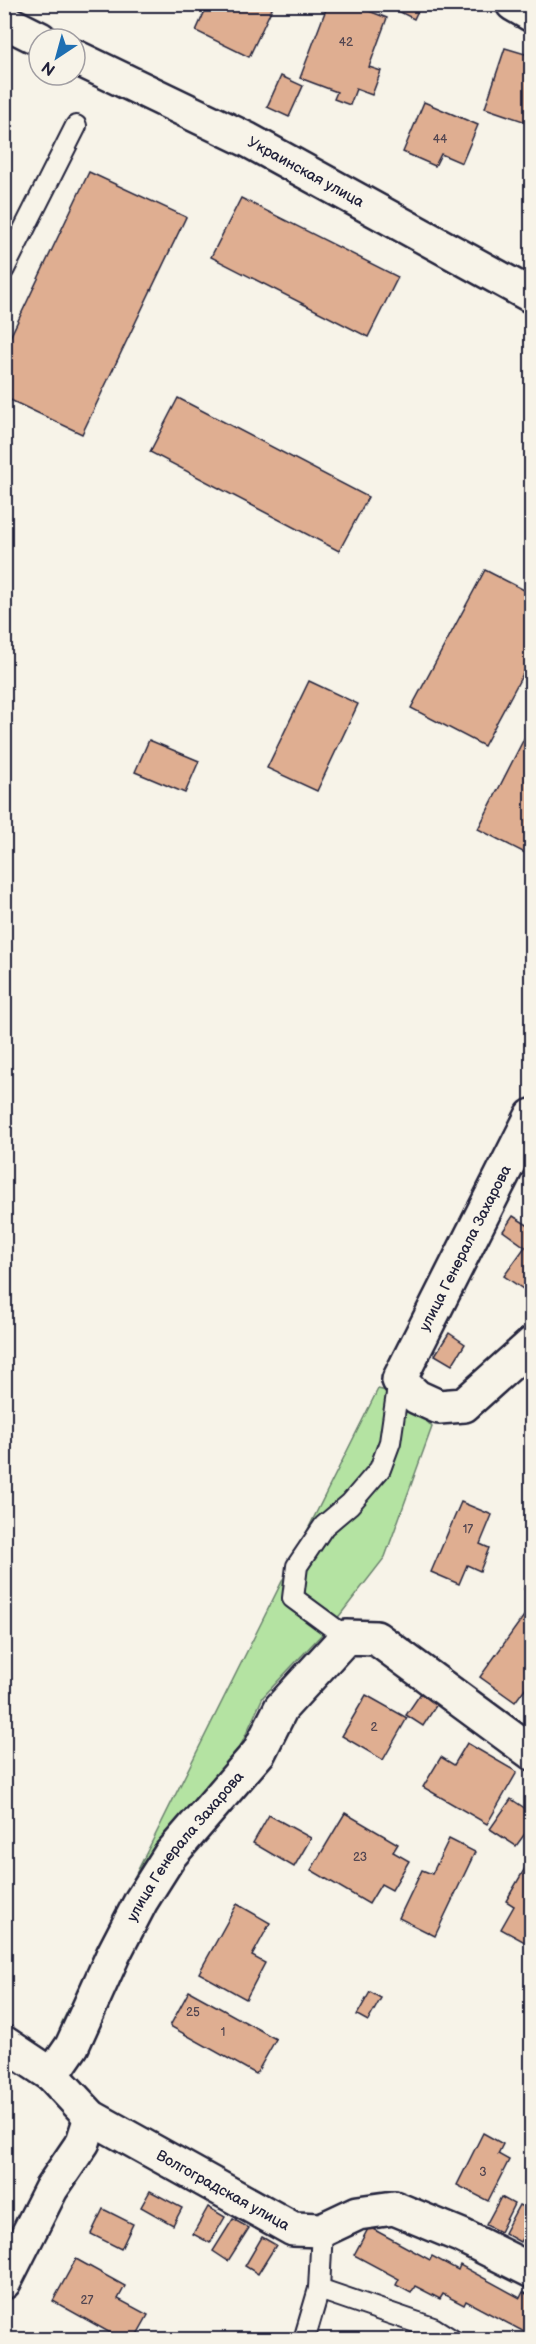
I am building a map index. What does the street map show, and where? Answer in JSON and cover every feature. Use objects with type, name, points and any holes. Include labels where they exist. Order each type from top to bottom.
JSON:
[{"type":"street","points":[[513,4],[531,15]]},
{"type":"street","points":[[4,21],[27,32]]},
{"type":"street","name":"Украинская улица","points":[[87,63],[248,140],[531,296]]},
{"type":"street","name":"улица Генерала Захарова","points":[[399,1380],[531,1116]]},
{"type":"street","points":[[399,1380],[417,1397],[439,1407],[464,1405],[531,1344]]},
{"type":"street","points":[[346,1637],[376,1638],[531,1753]]},
{"type":"street","name":"улица Генерала Захарова","points":[[52,2075],[72,2046],[113,1954],[141,1901],[170,1855],[259,1752],[281,1708],[346,1637]]},
{"type":"street","name":"Волгоградская улица","points":[[4,2043],[52,2075],[91,2117],[292,2229],[322,2230],[358,2213],[394,2208],[462,2236],[531,2271]]},
{"type":"street","points":[[4,2282],[51,2189],[82,2142],[91,2117]]},
{"type":"lane","points":[[4,269],[76,126]]},
{"type":"lane","points":[[346,1637],[293,1598],[297,1566],[324,1526],[350,1504],[380,1469],[390,1442],[399,1380]]},
{"type":"lane","points":[[304,2340],[319,2289],[322,2230]]},
{"type":"lane","points":[[319,2289],[433,2328],[452,2340]]},
{"type":"green space","points":[[378,1389],[403,1395],[432,1427],[385,1557],[340,1615],[263,1697],[242,1743],[221,1776],[187,1809],[162,1844],[83,2003],[61,2024]]},
{"type":"building","points":[[208,4],[274,4],[249,57],[196,31]]},
{"type":"building","points":[[328,4],[351,4],[387,18],[369,67],[381,71],[372,95],[356,89],[350,105],[334,99],[337,92],[300,78]]},
{"type":"building","points":[[401,4],[421,4],[414,19],[398,11]]},
{"type":"building","points":[[505,48],[532,56],[532,124],[485,108]]},
{"type":"building","points":[[281,76],[303,86],[289,117],[267,107]]},
{"type":"building","points":[[424,102],[478,125],[462,163],[441,154],[435,166],[403,152]]},
{"type":"building","points":[[89,172],[186,217],[82,434],[4,397],[4,350]]},
{"type":"building","points":[[241,198],[398,277],[368,337],[211,257]]},
{"type":"building","points":[[178,398],[368,497],[339,551],[150,452]]},
{"type":"building","points":[[485,570],[532,594],[532,657],[484,746],[411,708]]},
{"type":"building","points":[[309,681],[358,704],[317,791],[267,768]]},
{"type":"building","points":[[532,723],[532,840],[525,853],[478,829]]},
{"type":"building","points":[[149,740],[199,761],[185,793],[135,772]]},
{"type":"building","points":[[513,1216],[532,1228],[532,1295],[504,1276],[525,1247],[503,1231]]},
{"type":"building","points":[[449,1333],[465,1344],[452,1365],[435,1355]]},
{"type":"building","points":[[461,1502],[492,1515],[480,1544],[489,1548],[480,1571],[467,1565],[459,1584],[431,1572]]},
{"type":"building","points":[[532,1569],[532,1592],[524,1589]]},
{"type":"building","points":[[526,1613],[532,1617],[532,1679],[515,1702],[480,1677]]},
{"type":"building","points":[[423,1690],[439,1701],[423,1726],[406,1715]]},
{"type":"building","points":[[366,1695],[407,1718],[383,1760],[342,1736]]},
{"type":"building","points":[[467,1743],[517,1772],[487,1824],[423,1787],[441,1757],[454,1765]]},
{"type":"building","points":[[511,1799],[532,1813],[532,1824],[516,1846],[490,1829]]},
{"type":"building","points":[[345,1813],[398,1844],[393,1852],[409,1861],[392,1890],[381,1884],[369,1904],[311,1870]]},
{"type":"building","points":[[269,1815],[311,1838],[294,1867],[253,1843]]},
{"type":"building","points":[[449,1839],[475,1852],[435,1936],[399,1918],[422,1870],[432,1874]]},
{"type":"building","points":[[528,1863],[532,1865],[532,1946],[501,1929],[514,1906],[506,1901]]},
{"type":"building","points":[[237,1904],[270,1923],[252,1956],[265,1963],[246,1999],[199,1973]]},
{"type":"building","points":[[189,1991],[276,2039],[256,2074],[170,2026]]},
{"type":"building","points":[[370,1992],[381,1998],[368,2021],[357,2015]]},
{"type":"building","points":[[483,2133],[503,2144],[498,2154],[509,2160],[488,2201],[457,2185]]},
{"type":"building","points":[[150,2191],[182,2208],[173,2225],[141,2207]]},
{"type":"building","points":[[501,2197],[514,2204],[500,2232],[486,2225]]},
{"type":"building","points":[[519,2205],[532,2211],[532,2220],[520,2242],[504,2233]]},
{"type":"building","points":[[208,2207],[225,2217],[210,2243],[193,2234]]},
{"type":"building","points":[[103,2209],[133,2224],[121,2249],[91,2234]]},
{"type":"building","points":[[233,2219],[249,2228],[228,2261],[213,2251]]},
{"type":"building","points":[[369,2227],[430,2260],[432,2256],[458,2270],[460,2265],[520,2298],[523,2292],[532,2297],[532,2336],[466,2301],[464,2305],[443,2294],[440,2299],[415,2286],[411,2293],[396,2285],[399,2279],[354,2255]]},
{"type":"building","points":[[262,2237],[276,2245],[258,2274],[245,2266]]},
{"type":"building","points":[[76,2259],[125,2286],[118,2299],[148,2315],[134,2340],[123,2340],[53,2301]]}]
